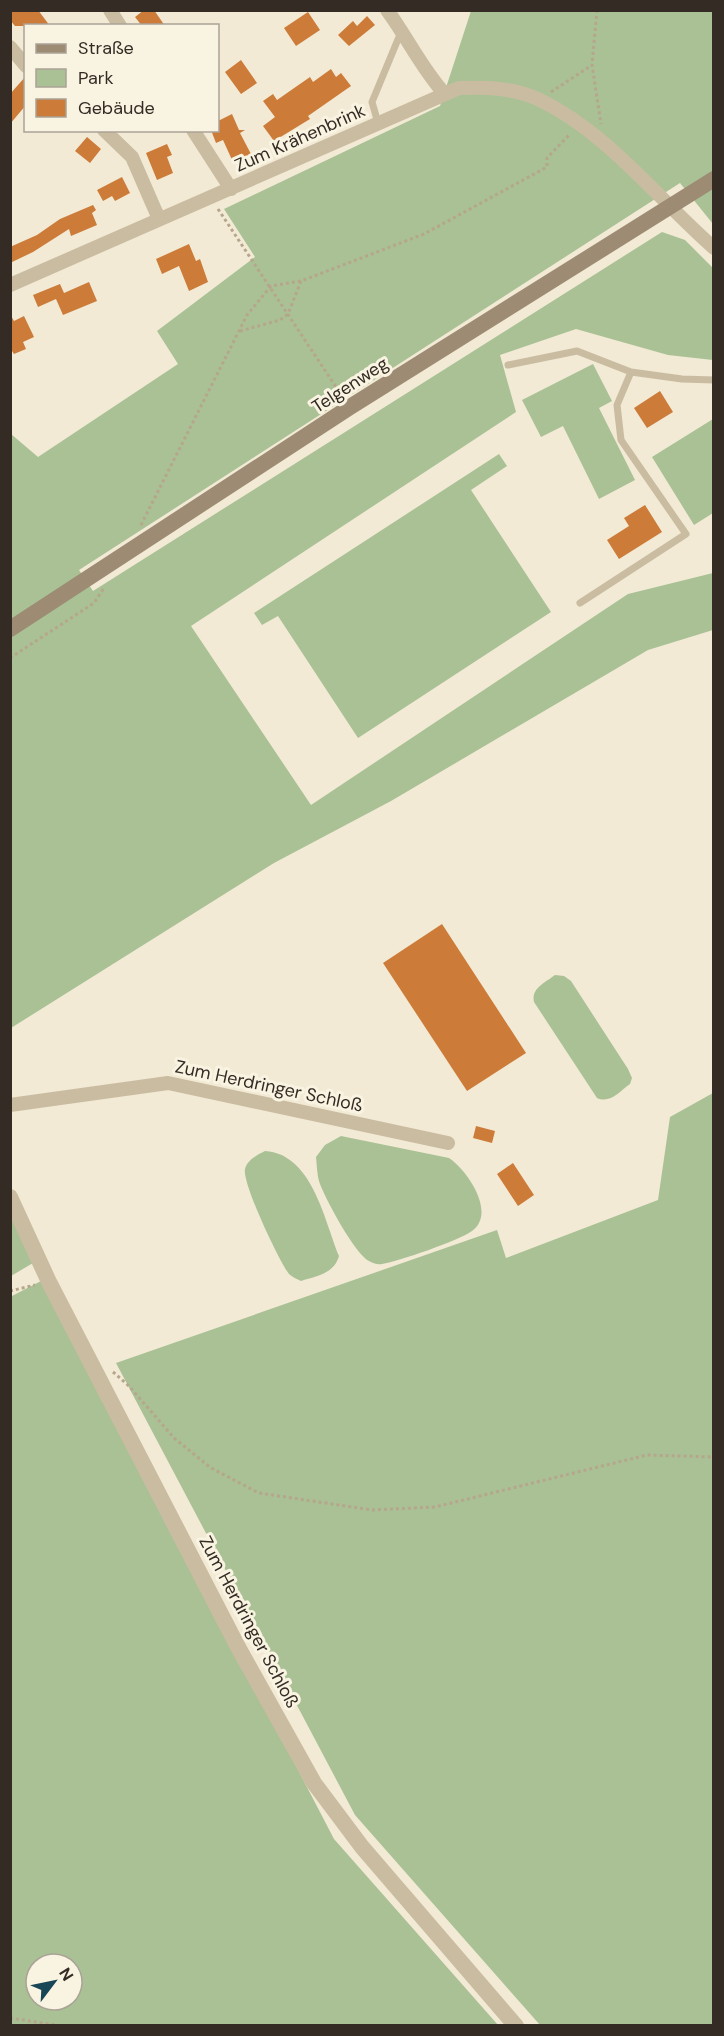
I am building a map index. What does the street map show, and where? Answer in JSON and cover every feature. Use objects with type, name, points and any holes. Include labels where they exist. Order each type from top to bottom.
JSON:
[{"type":"main road","name":"Telgenweg","points":[[10,629],[350,407],[714,179]]},
{"type":"street","points":[[110,10],[119,24]]},
{"type":"street","points":[[387,10],[402,29],[432,80],[444,93]]},
{"type":"street","points":[[10,47],[24,64]]},
{"type":"street","name":"Zum Krähenbrink","points":[[10,285],[459,88],[499,88],[539,100],[578,124],[603,144],[714,248]]},
{"type":"street","points":[[106,132],[132,157],[159,219]]},
{"type":"street","points":[[194,132],[231,189]]},
{"type":"street","name":"Zum Herdringer Schloß","points":[[10,1105],[168,1083],[448,1143]]},
{"type":"street","name":"Zum Herdringer Schloß","points":[[10,1197],[49,1282],[238,1647],[314,1783],[362,1847],[516,2025]]},
{"type":"lane","points":[[378,123],[372,102],[402,29]]},
{"type":"lane","points":[[508,365],[577,351],[630,372],[682,379],[714,380]]},
{"type":"lane","points":[[580,603],[686,534],[621,440],[616,405],[630,372]]},
{"type":"path","points":[[597,10],[592,64],[603,144]]},
{"type":"path","points":[[539,100],[592,64]]},
{"type":"path","points":[[131,550],[145,515],[247,315],[272,286],[301,281],[424,234],[547,167],[547,158],[578,124]]},
{"type":"path","points":[[210,197],[272,286],[350,407]]},
{"type":"path","points":[[239,331],[275,322],[288,314],[301,281]]},
{"type":"path","points":[[10,658],[94,603],[99,592],[107,585]]},
{"type":"path","points":[[10,1291],[49,1282]]},
{"type":"path","points":[[111,1371],[129,1386],[174,1438],[211,1468],[260,1493],[372,1510],[435,1507],[647,1455],[714,1458]]},
{"type":"path","points":[[10,2018],[62,2025]]},
{"type":"green space","points":[[471,11],[713,11],[713,224],[680,183],[79,570],[93,591],[662,232],[685,240],[713,268],[713,360],[668,355],[576,329],[500,355],[516,412],[191,626],[311,805],[628,594],[713,573],[713,630],[648,650],[391,801],[274,863],[11,1028],[11,434],[38,457],[178,364],[157,331],[255,257],[224,209],[440,106]]},
{"type":"green space","points":[[593,364],[612,401],[599,408],[635,480],[599,499],[563,426],[541,437],[522,400]]},
{"type":"green space","points":[[713,419],[713,513],[694,525],[652,457]]},
{"type":"green space","points":[[499,454],[507,466],[471,490],[551,612],[358,738],[278,616],[262,625],[254,613]]},
{"type":"green space","points":[[555,975],[564,976],[571,981],[628,1069],[632,1078],[630,1084],[611,1098],[597,1098],[534,1002],[537,989]]},
{"type":"green space","points":[[713,1093],[713,2025],[540,2025],[355,1815],[116,1363],[497,1230],[506,1258],[658,1200],[670,1117]]},
{"type":"green space","points":[[341,1136],[449,1158],[464,1172],[477,1192],[481,1214],[479,1223],[465,1235],[428,1250],[382,1264],[369,1261],[356,1248],[342,1226],[318,1178],[316,1157],[325,1145]]},
{"type":"green space","points":[[265,1151],[281,1155],[294,1163],[314,1191],[339,1256],[329,1271],[301,1281],[289,1274],[284,1266],[255,1205],[246,1177],[245,1169],[250,1160]]},
{"type":"green space","points":[[10,1214],[33,1263],[11,1276],[10,1276]]},
{"type":"green space","points":[[43,1280],[334,1839],[498,2025],[11,2026],[10,1297]]},
{"type":"building","points":[[10,10],[38,10],[48,24],[15,26],[10,20]]},
{"type":"building","points":[[144,10],[154,10],[164,24],[140,24],[135,17]]},
{"type":"building","points":[[308,12],[320,30],[296,46],[284,28]]},
{"type":"building","points":[[367,16],[375,25],[349,46],[338,35],[353,21],[357,26]]},
{"type":"building","points":[[241,60],[257,83],[241,94],[225,72]]},
{"type":"building","points":[[331,69],[336,77],[341,73],[351,86],[308,116],[310,119],[274,141],[263,126],[275,117],[263,101],[273,94],[277,100],[310,77],[313,82]]},
{"type":"building","points":[[24,78],[24,107],[10,124],[10,94]]},
{"type":"building","points":[[232,114],[239,130],[245,130],[240,133],[251,154],[233,162],[223,140],[216,143],[212,132],[219,132],[219,120]]},
{"type":"building","points":[[87,137],[101,149],[90,163],[75,151]]},
{"type":"building","points":[[167,144],[172,155],[167,157],[173,173],[157,180],[146,153]]},
{"type":"building","points":[[122,177],[130,193],[115,201],[112,196],[103,201],[97,190]]},
{"type":"building","points":[[93,205],[96,210],[92,213],[97,225],[71,236],[69,229],[33,252],[10,263],[10,247],[37,235],[60,219]]},
{"type":"building","points":[[189,244],[196,261],[200,259],[208,282],[189,291],[179,266],[162,274],[156,259]]},
{"type":"building","points":[[89,282],[97,301],[63,315],[56,299],[38,307],[33,295],[60,284],[64,293]]},
{"type":"building","points":[[10,314],[14,321],[24,316],[34,337],[23,342],[26,349],[14,354],[10,348]]},
{"type":"building","points":[[660,391],[673,412],[647,428],[634,408]]},
{"type":"building","points":[[645,505],[662,532],[619,559],[607,540],[629,526],[624,518]]},
{"type":"building","points":[[442,924],[526,1053],[467,1091],[383,963]]},
{"type":"building","points":[[476,1126],[495,1131],[492,1143],[473,1138]]},
{"type":"building","points":[[513,1163],[534,1195],[518,1206],[497,1174]]}]
